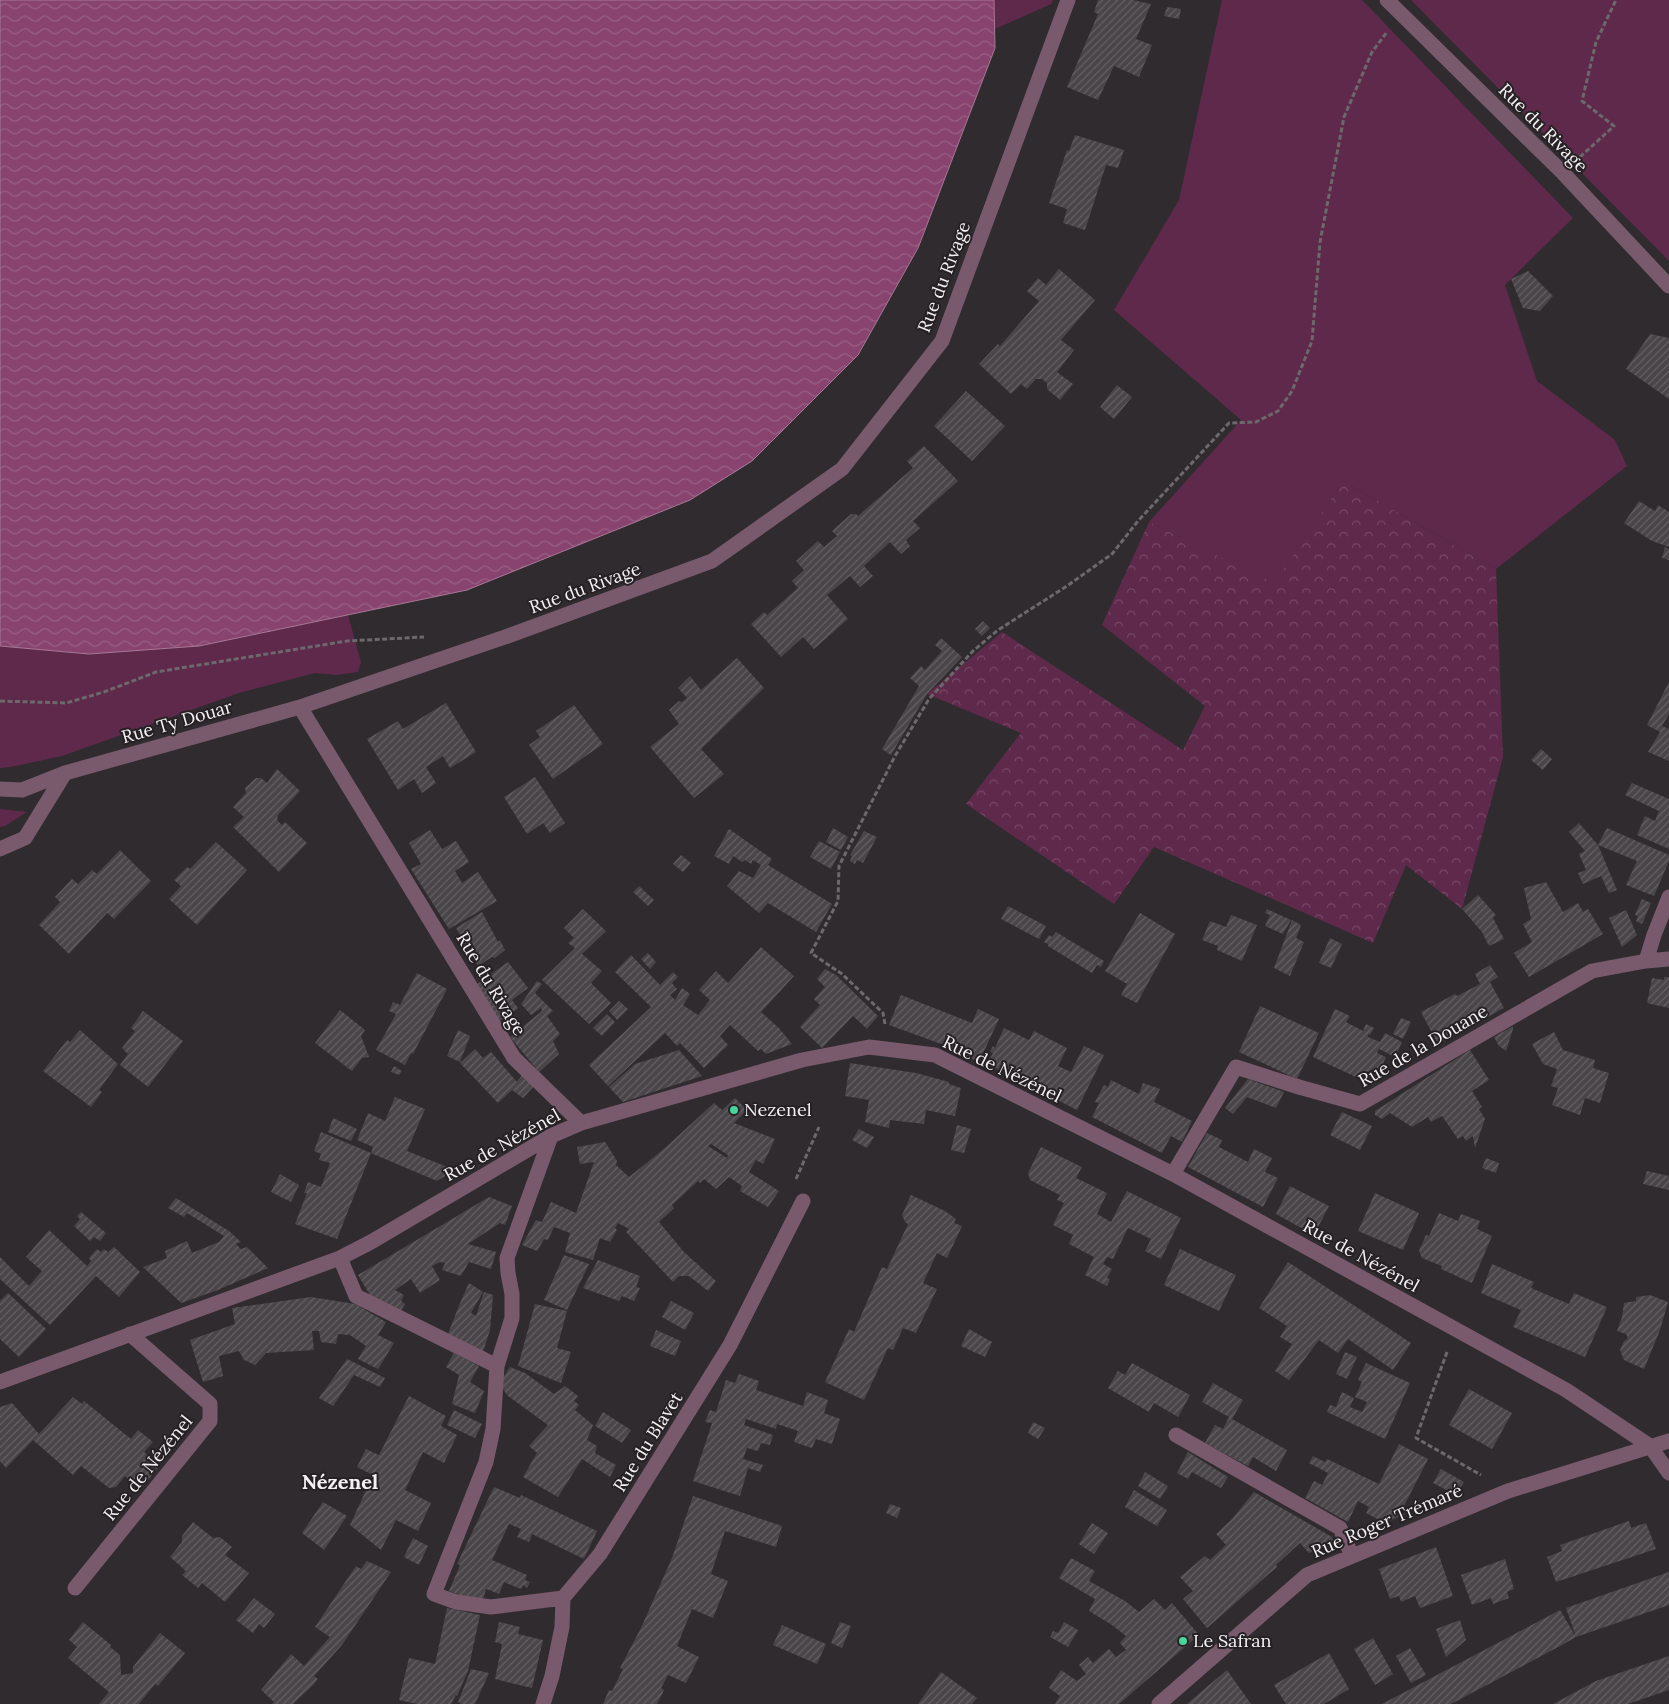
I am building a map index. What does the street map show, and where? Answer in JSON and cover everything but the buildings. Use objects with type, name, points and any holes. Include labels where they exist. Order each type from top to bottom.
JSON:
[{"type":"street","name":"Rue du Rivage","points":[[581,1123],[514,1058],[300,707],[505,637],[712,561],[842,469],[942,341],[1068,0]]},
{"type":"street","name":"Rue du Rivage","points":[[1387,0],[1563,173],[1669,286]]},
{"type":"street","name":"Rue Ty Douar","points":[[0,788],[22,790],[65,773],[300,707]]},
{"type":"street","points":[[0,849],[25,838],[65,773]]},
{"type":"street","points":[[1669,897],[1646,961],[1669,959]]},
{"type":"street","name":"Rue de la Douane","points":[[1173,1174],[1236,1067],[1360,1104],[1592,971],[1646,961]]},
{"type":"street","name":"Rue de Nézénel","points":[[0,1382],[340,1258],[371,1242],[551,1136],[581,1123],[802,1060],[869,1047],[935,1055],[1173,1174],[1566,1390],[1650,1446]]},
{"type":"street","points":[[543,1704],[552,1676],[562,1627],[563,1598],[491,1607],[456,1602],[434,1594],[486,1462],[493,1429],[497,1366],[512,1318],[512,1294],[507,1258],[551,1136]]},
{"type":"street","name":"Rue du Blavet","points":[[563,1598],[600,1554],[730,1345],[803,1201]]},
{"type":"street","points":[[340,1258],[356,1296],[497,1366]]},
{"type":"street","name":"Rue de Nézénel","points":[[75,1588],[210,1421],[210,1404],[130,1334]]},
{"type":"street","points":[[1176,1435],[1340,1528],[1352,1556]]},
{"type":"street","name":"Rue Roger Trémaré","points":[[1159,1704],[1307,1575],[1508,1491],[1669,1441]]},
{"type":"street","points":[[1650,1446],[1669,1473]]},
{"type":"path","points":[[1563,173],[1614,126],[1582,101],[1596,42],[1616,0]]},
{"type":"path","points":[[891,1049],[883,1014],[842,974],[811,952],[838,901],[839,866],[895,756],[929,699],[973,651],[998,630],[1067,586],[1112,554],[1138,521],[1229,423],[1256,422],[1278,411],[1292,391],[1312,341],[1320,242],[1344,117],[1372,52],[1400,13]]},
{"type":"path","points":[[0,701],[66,702],[104,692],[156,672],[347,641],[425,637]]},
{"type":"path","points":[[803,1201],[788,1194],[819,1127]]},
{"type":"path","points":[[1455,1330],[1416,1438],[1508,1491]]},
{"type":"green space","points":[[994,0],[1053,0],[1051,4],[995,29]]},
{"type":"green space","points":[[1222,0],[1362,0],[1573,218],[1505,285],[1537,381],[1615,440],[1627,466],[1496,569],[1343,481],[1274,584],[1149,522],[1241,420],[1114,310],[1179,200]]},
{"type":"green space","points":[[1411,0],[1669,0],[1669,261]]},
{"type":"green space","points":[[1343,481],[1496,569],[1503,757],[1462,909],[1406,865],[1373,943],[1154,847],[1114,904],[966,804],[1021,733],[927,694],[1002,632],[1183,750],[1205,706],[1102,625],[1149,522],[1274,583]]},
{"type":"green space","points":[[348,615],[361,662],[358,672],[336,675],[315,673],[239,693],[62,756],[0,768],[0,646],[89,654],[199,646]]},
{"type":"green space","points":[[0,809],[27,812],[5,826],[0,827]]},
{"type":"water","points":[[0,0],[994,0],[995,48],[918,248],[858,355],[752,461],[690,500],[467,590],[199,646],[89,654],[0,646]]},
{"type":"place","name":"Nezenel","points":[[734,1110]]},
{"type":"place","name":"Le Safran","points":[[1183,1641]]},
{"type":"district","name":"Nézenel","points":[[340,1482]]}]
